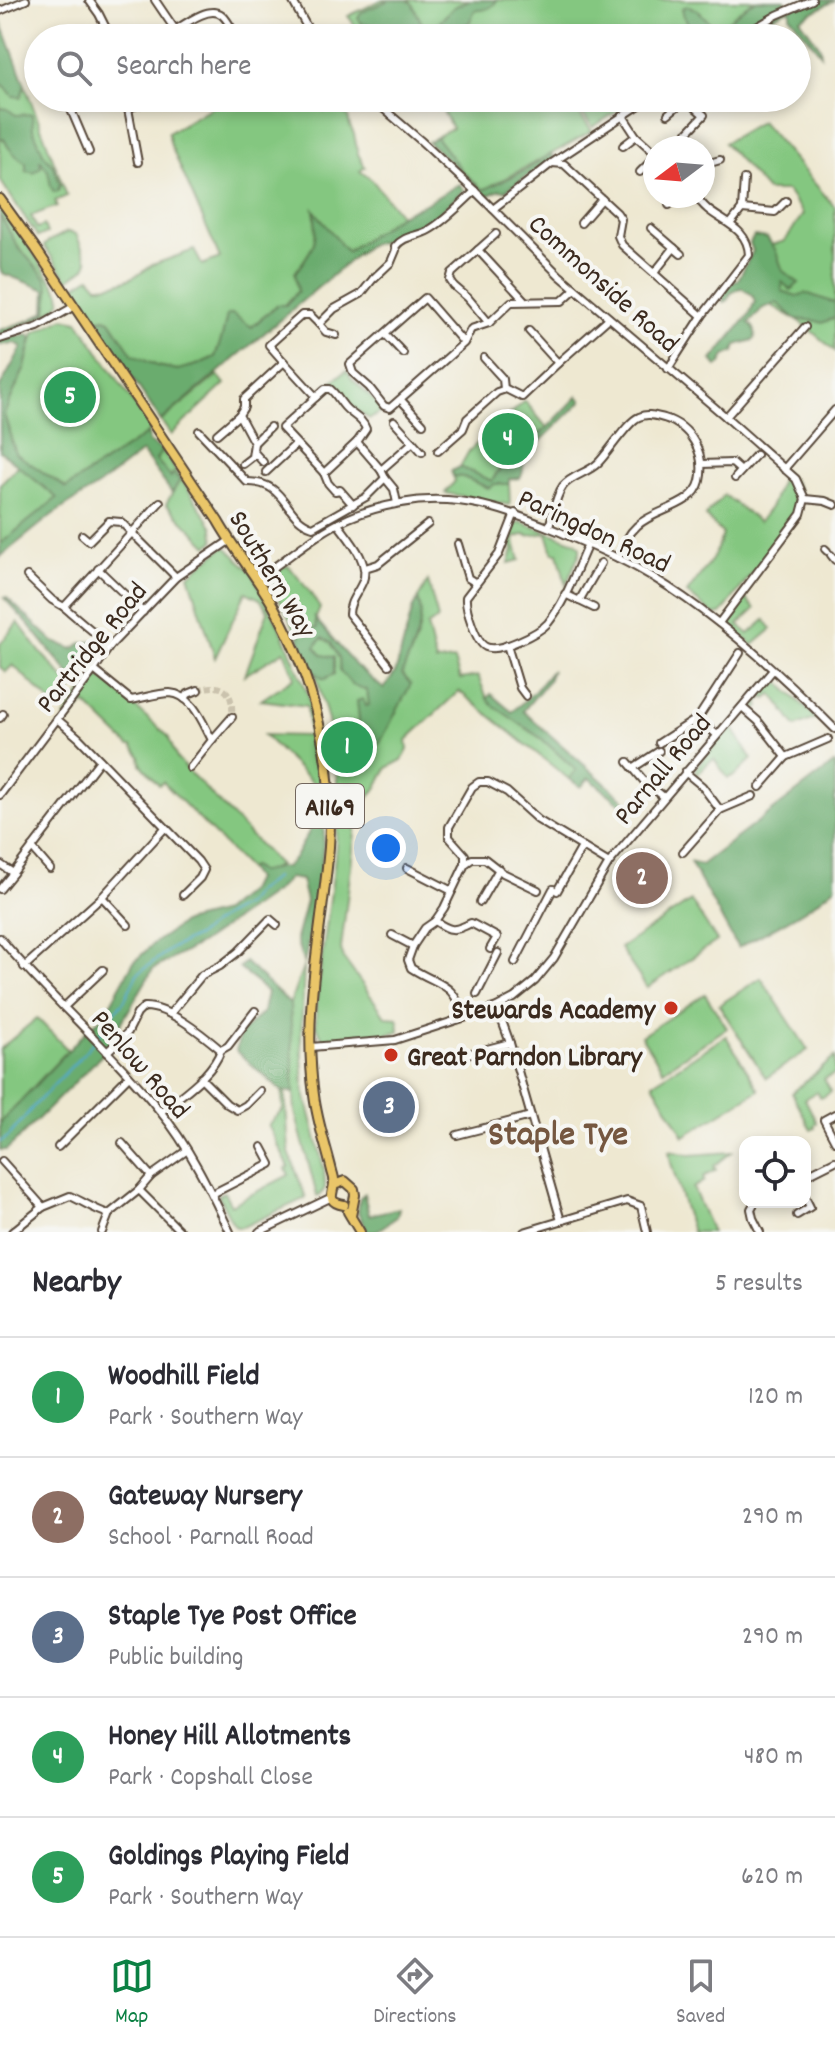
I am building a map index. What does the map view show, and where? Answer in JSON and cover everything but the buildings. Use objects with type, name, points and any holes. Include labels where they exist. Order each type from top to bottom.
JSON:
[{"type":"main road","name":"Southern Way","points":[[0,199],[257,579],[297,655],[319,722],[330,806],[329,846],[311,986],[311,1047],[313,1093],[320,1130],[338,1183]]},
{"type":"main road","points":[[351,1216],[355,1192],[352,1185],[338,1183],[331,1190],[360,1232]]},
{"type":"main road","points":[[337,1202],[350,1203],[354,1197]]},
{"type":"street","points":[[0,11],[26,0]]},
{"type":"street","points":[[89,0],[104,24]]},
{"type":"street","points":[[155,0],[171,24]]},
{"type":"street","points":[[293,0],[306,24]]},
{"type":"street","points":[[761,24],[812,0]]},
{"type":"street","points":[[186,24],[198,15],[212,11],[222,15],[228,24]]},
{"type":"street","points":[[72,112],[89,152]]},
{"type":"street","points":[[129,112],[138,162]]},
{"type":"street","name":"Commonside Road","points":[[387,112],[475,191],[575,289],[796,479],[805,499]]},
{"type":"street","points":[[493,209],[552,163],[629,112]]},
{"type":"street","points":[[688,132],[704,115],[701,112]]},
{"type":"street","points":[[623,116],[643,143]]},
{"type":"street","points":[[623,146],[636,136]]},
{"type":"street","points":[[715,161],[720,160]]},
{"type":"street","points":[[552,163],[564,164],[602,199],[621,219],[618,236],[622,245],[702,316]]},
{"type":"street","points":[[640,172],[643,169]]},
{"type":"street","points":[[731,223],[742,209],[744,179]]},
{"type":"street","points":[[319,324],[334,309],[361,294],[391,262],[398,243],[429,230],[475,191]]},
{"type":"street","points":[[581,223],[602,199]]},
{"type":"street","points":[[742,209],[775,212],[786,201]]},
{"type":"street","points":[[668,369],[702,316],[749,255],[749,245],[731,223],[706,208]]},
{"type":"street","points":[[651,228],[681,254]]},
{"type":"street","points":[[489,323],[450,280],[452,273],[496,234]]},
{"type":"street","points":[[654,273],[674,248]]},
{"type":"street","points":[[478,250],[525,301]]},
{"type":"street","points":[[464,343],[425,298],[350,364],[353,373],[384,406],[393,407],[464,343],[471,329],[489,323],[511,302],[562,301],[575,289]]},
{"type":"street","points":[[0,339],[38,327],[73,307]]},
{"type":"street","points":[[316,397],[269,345],[302,315],[310,315],[326,332],[336,335]]},
{"type":"street","points":[[438,451],[497,392],[504,389],[522,397],[609,318]]},
{"type":"street","points":[[726,417],[805,327]]},
{"type":"street","points":[[529,331],[558,363]]},
{"type":"street","points":[[385,334],[403,353]]},
{"type":"street","points":[[484,358],[503,379],[504,389]]},
{"type":"street","points":[[217,434],[239,415],[244,399],[284,362]]},
{"type":"street","points":[[324,473],[357,442],[366,429],[330,389],[325,389],[282,428],[324,473],[335,491],[340,490],[353,505]]},
{"type":"street","points":[[401,400],[423,425]]},
{"type":"street","points":[[784,469],[835,410]]},
{"type":"street","points":[[239,415],[263,462]]},
{"type":"street","points":[[549,527],[560,489],[569,480],[597,465],[637,417],[650,415],[673,421],[694,440],[702,464],[700,484],[691,496],[638,525],[627,538],[618,558]]},
{"type":"street","points":[[394,421],[422,452]]},
{"type":"street","points":[[243,464],[252,457],[254,447],[270,427]]},
{"type":"street","points":[[199,431],[247,482],[264,482],[303,524],[313,527],[366,497],[385,478]]},
{"type":"street","points":[[357,442],[394,489],[397,503]]},
{"type":"street","points":[[381,470],[413,442]]},
{"type":"street","points":[[266,472],[296,444]]},
{"type":"street","points":[[735,478],[756,455]]},
{"type":"street","points":[[702,464],[732,463],[741,471]]},
{"type":"street","points":[[719,623],[801,514],[805,499],[835,505]]},
{"type":"street","name":"Paringdon Road","points":[[257,579],[338,524],[397,503],[463,501],[515,513],[618,558],[667,585],[719,623],[835,729]]},
{"type":"street","points":[[64,607],[160,502]]},
{"type":"street","points":[[515,513],[499,554],[467,594],[465,601],[483,646],[497,648],[507,645],[533,635],[545,626],[565,594],[588,544]]},
{"type":"street","points":[[82,535],[89,541],[109,521],[121,522],[176,577]]},
{"type":"street","points":[[338,524],[365,568],[364,578],[350,603],[349,614],[389,665]]},
{"type":"street","points":[[365,568],[378,564],[428,524]]},
{"type":"street","name":"Partridge Road","points":[[1,792],[110,646],[176,577],[229,541]]},
{"type":"street","points":[[458,544],[468,578],[476,583]]},
{"type":"street","points":[[579,601],[601,563]]},
{"type":"street","points":[[98,569],[143,612]]},
{"type":"street","points":[[27,576],[110,646]]},
{"type":"street","points":[[565,594],[594,608]]},
{"type":"street","points":[[507,645],[520,688],[526,696]]},
{"type":"street","points":[[664,797],[630,765],[698,718],[740,653]]},
{"type":"street","points":[[94,670],[131,700],[175,693],[196,710],[212,740]]},
{"type":"street","name":"Parnall Road","points":[[311,1047],[395,1040],[497,1007],[535,981],[609,863],[773,670]]},
{"type":"street","points":[[185,699],[188,694],[198,690]]},
{"type":"street","points":[[742,707],[758,721],[786,757]]},
{"type":"street","points":[[190,768],[232,717]]},
{"type":"street","points":[[698,718],[717,735]]},
{"type":"street","points":[[57,719],[198,861],[204,870],[183,895]]},
{"type":"street","points":[[760,787],[786,757],[828,739]]},
{"type":"street","points":[[0,889],[100,760]]},
{"type":"street","points":[[685,772],[702,786],[720,810]]},
{"type":"street","points":[[464,1018],[451,990],[411,968],[408,960],[425,928],[435,921],[444,908],[465,864],[465,855],[449,837],[449,827],[472,787],[479,782],[488,782],[507,792],[538,820],[609,863]]},
{"type":"street","points":[[683,852],[720,810],[753,796]]},
{"type":"street","points":[[24,967],[102,897],[165,828]]},
{"type":"street","points":[[515,962],[582,847]]},
{"type":"street","points":[[32,848],[50,869]]},
{"type":"street","points":[[465,864],[472,859],[485,859],[538,890]]},
{"type":"street","points":[[0,864],[13,873]]},
{"type":"street","points":[[407,868],[452,891]]},
{"type":"street","points":[[480,902],[499,869]]},
{"type":"street","points":[[102,897],[128,925]]},
{"type":"street","points":[[435,921],[445,928],[457,930],[471,923],[475,915]]},
{"type":"street","points":[[170,1014],[202,975],[238,952],[270,919],[277,925]]},
{"type":"street","points":[[471,923],[497,937],[490,949]]},
{"type":"street","points":[[392,935],[413,946]]},
{"type":"street","name":"Penlow Road","points":[[0,938],[161,1112],[212,1194],[230,1232]]},
{"type":"street","points":[[477,994],[498,953]]},
{"type":"street","points":[[64,1007],[103,970]]},
{"type":"street","points":[[107,1052],[128,1032],[144,1007],[155,1006],[221,1050]]},
{"type":"street","points":[[497,1007],[561,1221]]},
{"type":"street","points":[[161,1112],[217,1061],[221,1050],[228,1046],[255,1011]]},
{"type":"street","points":[[437,1062],[510,1043]]},
{"type":"street","points":[[58,1147],[129,1076]]},
{"type":"street","points":[[201,1078],[237,1110],[260,1091]]},
{"type":"street","points":[[835,1114],[824,1120],[835,1141]]},
{"type":"street","points":[[457,1135],[531,1116]]},
{"type":"street","points":[[122,1143],[151,1176]]},
{"type":"street","points":[[212,1194],[271,1164],[262,1147]]},
{"type":"street","points":[[102,1232],[109,1214],[151,1176],[186,1151]]},
{"type":"street","points":[[2,1161],[43,1207]]},
{"type":"street","points":[[811,1173],[835,1161]]},
{"type":"street","points":[[139,1190],[181,1232]]},
{"type":"street","points":[[12,1232],[43,1207],[70,1196],[109,1214]]},
{"type":"street","points":[[524,1232],[627,1201],[641,1206],[647,1232]]},
{"type":"street","points":[[259,1232],[320,1204],[337,1202]]},
{"type":"street","points":[[752,1208],[760,1232]]},
{"type":"street","points":[[797,1215],[808,1208]]},
{"type":"green space","points":[[381,0],[785,0],[789,8],[768,20],[770,24],[354,24],[348,16]]},
{"type":"green space","points":[[389,0],[407,0],[412,3],[422,24],[362,24],[358,18],[362,12]]},
{"type":"green space","points":[[469,0],[497,0],[488,8],[475,10],[467,24],[437,24],[454,7]]},
{"type":"green space","points":[[756,0],[784,0],[790,9],[749,24],[720,24]]},
{"type":"green space","points":[[806,0],[835,0],[800,19],[804,24],[797,24],[790,16],[790,9]]},
{"type":"green space","points":[[687,6],[698,10],[711,24],[689,24],[682,8]]},
{"type":"green space","points":[[0,19],[24,82],[24,112],[35,112],[67,196],[55,201],[57,206],[31,216],[37,228],[44,225],[47,233],[38,237],[0,180]]},
{"type":"green space","points":[[4,29],[24,82],[21,97],[13,96],[0,84],[0,37]]},
{"type":"green space","points":[[811,34],[820,47],[821,54],[811,42]]},
{"type":"green space","points":[[2,108],[16,115],[32,114],[33,129],[60,184],[58,191],[54,192],[51,187],[48,171],[40,160],[41,167],[34,173],[26,171],[26,163],[0,138]]},
{"type":"green space","points":[[204,112],[343,112],[348,117],[358,154],[365,167],[360,171],[372,180],[400,215],[346,252],[315,211],[314,245],[295,273],[298,291],[285,305],[277,305],[251,327],[232,314],[227,316],[215,357],[178,370],[157,366],[133,356],[110,320],[94,320],[72,288],[90,277],[98,286],[119,283],[152,265],[194,250],[202,265],[220,258],[168,133]]},
{"type":"green space","points":[[443,112],[578,112],[592,131],[483,190],[463,172],[436,137],[452,128]]},
{"type":"green space","points":[[581,112],[616,112],[593,127]]},
{"type":"green space","points":[[761,121],[835,207],[835,351],[801,322],[765,302],[753,251],[785,241],[803,214],[787,191],[767,191],[724,143]]},
{"type":"green space","points":[[436,137],[463,172],[483,190],[551,154],[554,158],[505,191],[487,196],[428,142]]},
{"type":"green space","points":[[459,184],[464,190],[438,214],[386,241],[368,245],[161,421],[94,320],[110,320],[133,355],[157,366],[178,370],[197,365],[215,357],[227,315],[232,314],[252,327],[277,305],[286,305],[298,291],[295,273],[311,250],[315,237],[314,210],[347,252],[400,215]]},
{"type":"green space","points":[[0,204],[60,293],[61,301],[50,312],[36,320],[47,312],[49,288],[46,279],[18,247],[0,215]]},
{"type":"green space","points":[[0,215],[18,247],[46,278],[49,288],[47,312],[13,329],[16,337],[28,334],[32,338],[25,367],[4,414],[15,453],[66,488],[148,433],[149,442],[162,450],[156,460],[171,477],[173,473],[180,480],[172,493],[142,452],[52,515],[0,557],[0,544],[57,498],[0,451],[0,387],[22,347],[15,343],[0,345],[0,330],[30,320],[45,311],[46,290],[2,273]]},
{"type":"green space","points":[[67,232],[76,234],[88,262],[85,268],[68,280],[44,246]]},
{"type":"green space","points":[[754,236],[767,238],[783,271],[799,283],[791,290],[782,282],[782,291],[797,296],[806,293],[835,303],[835,318],[822,323],[796,319],[777,303],[763,308],[749,323],[754,330],[754,340],[736,345],[734,352],[725,356],[717,366],[712,360],[749,315],[755,301],[751,294],[741,288],[723,302],[724,289],[738,280],[753,251],[750,243]]},
{"type":"green space","points":[[64,318],[78,321],[152,430],[66,488],[16,454],[4,414],[25,367],[34,333]]},
{"type":"green space","points":[[347,370],[351,378],[384,410],[370,419],[347,404],[337,387],[327,385]]},
{"type":"green space","points":[[218,375],[225,384],[171,435],[161,421]]},
{"type":"green space","points":[[578,396],[582,401],[525,456],[520,478],[509,479],[509,484],[495,484],[489,488],[453,476],[451,471],[460,467],[492,481]]},
{"type":"green space","points":[[525,401],[547,428],[497,472],[492,481],[460,467],[469,451]]},
{"type":"green space","points":[[162,450],[213,527],[214,541],[208,546],[166,504],[180,480],[171,477],[156,460]]},
{"type":"green space","points":[[19,465],[58,498],[0,544],[0,484]]},
{"type":"green space","points":[[784,472],[799,491],[797,514],[721,614],[714,615],[687,593],[713,558],[723,534],[705,516],[724,495],[759,522],[771,506]]},
{"type":"green space","points":[[453,476],[488,488],[495,483],[509,484],[510,505],[445,493],[455,481]]},
{"type":"green space","points":[[520,522],[576,542],[580,547],[566,585],[558,553],[553,553],[547,533],[514,538],[520,560],[509,563],[513,550],[510,542],[516,524]]},
{"type":"green space","points":[[225,546],[252,572],[308,694],[322,755],[327,806],[316,804],[314,784],[264,735],[309,736],[307,706],[261,700],[295,677],[284,651],[245,675],[268,611],[260,599],[246,592],[215,658],[189,575]]},
{"type":"green space","points":[[289,566],[320,608],[316,618],[317,628],[303,630],[299,637],[274,589],[272,574],[280,567]]},
{"type":"green space","points":[[428,581],[438,619],[427,626],[436,662],[454,660],[460,679],[478,676],[493,705],[542,739],[576,770],[569,779],[459,691],[407,740],[408,750],[402,760],[387,768],[364,805],[356,825],[341,949],[344,959],[386,1017],[398,1018],[399,1031],[366,1039],[323,1039],[316,1025],[316,1007],[335,851],[337,788],[332,736],[317,678],[312,670],[324,679],[334,674],[315,647],[322,638],[331,642],[352,685],[367,689],[370,706],[358,705],[357,735],[391,689],[412,652],[421,615],[418,598]]},
{"type":"green space","points":[[6,597],[54,642],[73,649],[82,643],[94,641],[98,647],[79,678],[69,674]]},
{"type":"green space","points":[[418,599],[419,627],[402,674],[411,684],[380,743],[368,748],[362,737],[356,735],[359,719],[357,701],[363,699],[366,706],[369,705],[367,690],[352,685],[340,671],[339,658],[331,643],[322,638],[315,647],[322,655],[334,657],[334,674],[324,679],[312,670],[299,638],[303,630],[317,628],[315,618],[356,666],[384,689],[396,671],[413,607]]},
{"type":"green space","points":[[746,599],[755,609],[738,625],[749,634],[765,620],[772,629],[753,645],[730,625],[733,615]]},
{"type":"green space","points":[[18,622],[73,688],[58,709],[13,665],[6,672],[0,667],[0,644]]},
{"type":"green space","points":[[552,670],[548,681],[523,711],[631,806],[627,809],[589,778],[581,787],[569,779],[576,770],[542,739],[487,699],[491,694],[512,712]]},
{"type":"green space","points":[[94,677],[102,678],[168,736],[177,759],[279,865],[266,872],[259,872],[252,866],[249,870],[163,782],[159,785],[141,764],[140,756],[132,746],[85,703],[68,722],[64,717]]},
{"type":"green space","points":[[773,680],[777,680],[816,718],[796,727],[772,694],[766,699],[763,697],[758,703],[760,707],[754,712],[751,708],[756,696]]},
{"type":"green space","points":[[732,727],[752,759],[736,775],[728,778],[714,759],[697,775],[697,768],[707,751]]},
{"type":"green space","points":[[835,763],[835,887],[801,912],[738,948],[690,862],[701,865]]},
{"type":"green space","points":[[315,804],[326,807],[321,872],[304,965],[296,939],[306,901],[301,880],[289,878],[276,891],[200,944],[153,969],[103,1054],[18,1139],[6,1150],[0,1150],[0,1123],[103,1017],[133,963],[184,922],[223,912],[250,889],[255,879],[249,870],[251,866],[259,872],[286,867],[310,830],[299,817]]},
{"type":"green space","points":[[691,901],[717,941],[647,988],[620,948]]},
{"type":"green space","points":[[245,962],[290,1004],[294,1093],[282,1091],[236,1051],[240,1034],[263,1012],[267,992],[239,968]]},
{"type":"green space","points":[[304,965],[301,1039],[304,1089],[324,1169],[325,1188],[320,1196],[317,1196],[295,1112],[289,1006]]},
{"type":"green space","points":[[761,978],[808,1050],[766,1078],[719,1005]]},
{"type":"green space","points":[[705,994],[727,1028],[663,1070],[641,1036]]},
{"type":"green space","points":[[37,1018],[68,1050],[0,1123],[0,1049]]},
{"type":"green space","points":[[726,1036],[759,1090],[684,1136],[653,1083]]},
{"type":"green space","points":[[835,1057],[835,1074],[824,1079],[831,1092],[821,1098],[817,1092],[805,1099],[817,1123],[811,1130],[792,1093]]},
{"type":"green space","points":[[282,1091],[285,1091],[289,1152],[306,1198],[243,1227],[236,1227],[218,1195],[224,1192],[231,1205],[289,1175],[286,1169],[289,1167],[268,1125],[283,1110]]},
{"type":"green space","points":[[669,1151],[690,1155],[732,1152],[693,1188],[712,1232],[692,1232]]},
{"type":"green space","points":[[364,1194],[369,1215],[399,1208],[397,1217],[375,1232],[367,1232],[358,1212],[360,1198]]},
{"type":"waterway","points":[[0,1142],[9,1136],[105,1027],[114,1024],[112,1015],[124,1001],[137,974],[172,948],[245,905],[275,878]]},
{"type":"tunnel","points":[[198,690],[215,687],[226,691],[231,701],[232,717]]},
{"type":"place","name":"Goldings Playing Field","points":[[70,397]]},
{"type":"place","name":"Honey Hill Allotments","points":[[508,439]]},
{"type":"place","name":"Woodhill Field","points":[[347,747]]},
{"type":"place","name":"Gateway Nursery","points":[[642,878]]},
{"type":"place","name":"Stewards Academy","points":[[671,1008]]},
{"type":"place","name":"Great Parndon Library","points":[[391,1055]]},
{"type":"place","name":"Staple Tye Post Office","points":[[389,1107]]},
{"type":"district","name":"Staple Tye","points":[[558,1131]]}]
